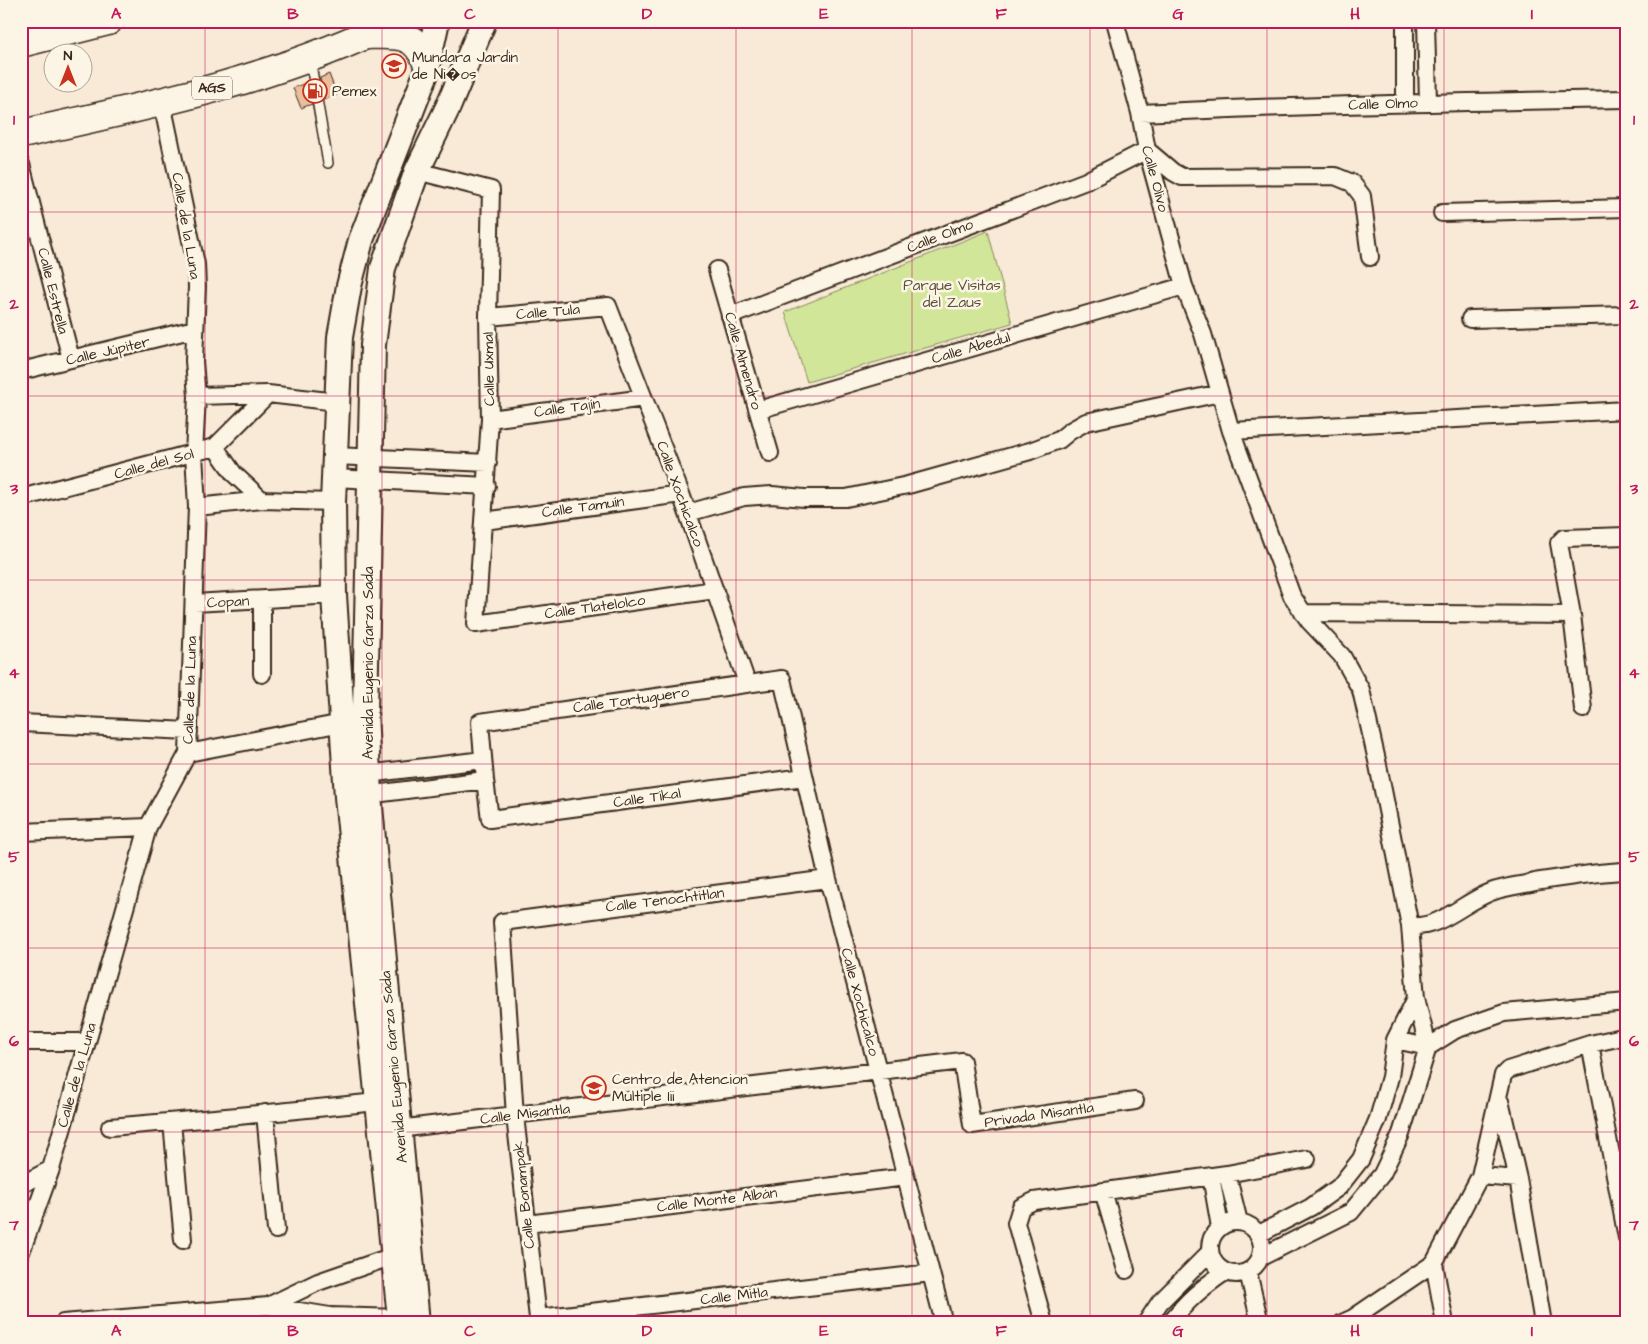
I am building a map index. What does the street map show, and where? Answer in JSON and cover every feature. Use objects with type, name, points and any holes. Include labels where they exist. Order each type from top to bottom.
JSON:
[{"type":"highway","points":[[21,43],[108,21]]},
{"type":"highway","name":"AGS","points":[[21,134],[162,103],[310,59],[396,21]]},
{"type":"highway","points":[[367,35],[396,34],[413,41],[422,50],[427,62]]},
{"type":"main road","name":"Avenida Eugenio Garza Sada","points":[[406,1321],[357,786],[342,723],[334,595],[334,479],[340,337],[349,286],[361,240],[425,76],[437,21]]},
{"type":"main road","name":"Avenida Eugenio Garza Sada","points":[[406,1321],[393,1256],[390,1130],[377,1102],[357,786],[365,711],[373,345],[383,268],[417,171],[448,107],[484,21]]},
{"type":"street","name":"Calle Olivo","points":[[1115,21],[1140,113],[1147,150],[1184,286],[1203,334],[1232,431],[1292,596],[1303,613],[1342,656],[1361,690],[1410,926],[1416,998],[1428,1047]]},
{"type":"street","points":[[1405,21],[1405,104]]},
{"type":"street","points":[[1426,21],[1428,102]]},
{"type":"street","name":"Calle Olmo","points":[[1140,113],[1428,102],[1627,99]]},
{"type":"street","name":"Calle de la Luna","points":[[21,1252],[51,1169],[148,827],[188,753],[197,507],[194,454],[197,396],[194,361],[197,287],[196,264],[162,103]]},
{"type":"street","name":"Calle Olmo","points":[[730,316],[1086,181],[1147,150]]},
{"type":"street","points":[[1147,150],[1173,172],[1182,177],[1335,176],[1352,183],[1362,196],[1370,257]]},
{"type":"street","name":"Calle Estrella","points":[[21,164],[71,359]]},
{"type":"street","name":"Calle Uxmal","points":[[417,171],[491,190],[488,317],[490,419],[476,624]]},
{"type":"street","points":[[1442,213],[1627,208]]},
{"type":"street","name":"Calle Almendro","points":[[717,270],[770,453]]},
{"type":"street","name":"Calle Abedul","points":[[758,410],[1184,286]]},
{"type":"street","name":"Calle Tula","points":[[488,317],[608,306]]},
{"type":"street","name":"Calle Xochicalco","points":[[608,306],[688,512],[747,683]]},
{"type":"street","points":[[1470,319],[1627,315]]},
{"type":"street","name":"Calle Júpiter","points":[[21,371],[195,329]]},
{"type":"street","points":[[688,512],[744,497],[846,498],[908,485],[1030,451],[1059,440],[1086,422],[1220,393]]},
{"type":"street","points":[[197,396],[268,394],[337,402]]},
{"type":"street","name":"Calle del Sol","points":[[21,498],[215,447],[268,394]]},
{"type":"street","name":"Calle Tajín","points":[[490,419],[644,398]]},
{"type":"street","points":[[1232,431],[1627,410]]},
{"type":"street","points":[[215,447],[234,474],[262,500]]},
{"type":"street","points":[[197,507],[262,500],[370,470],[488,463]]},
{"type":"street","points":[[334,479],[370,470],[486,486]]},
{"type":"street","name":"Calle Tamuín","points":[[484,521],[681,494]]},
{"type":"street","points":[[1583,709],[1572,615],[1559,544],[1564,538],[1627,536]]},
{"type":"street","name":"Calle Tlatelolco","points":[[476,624],[714,590]]},
{"type":"street","name":"Copan","points":[[194,604],[334,595]]},
{"type":"street","points":[[262,600],[262,674]]},
{"type":"street","points":[[1303,613],[1572,615]]},
{"type":"street","name":"Calle Xochicalco","points":[[782,679],[828,879],[944,1323]]},
{"type":"street","name":"Calle Tortuguero","points":[[483,760],[480,722],[782,679]]},
{"type":"street","points":[[21,723],[189,731]]},
{"type":"street","points":[[188,753],[342,723]]},
{"type":"street","points":[[483,760],[485,780],[357,786],[483,760]]},
{"type":"street","name":"Calle Tikal","points":[[485,780],[490,819],[804,777]]},
{"type":"street","points":[[21,832],[148,827]]},
{"type":"street","points":[[1410,926],[1418,927],[1441,920],[1496,890],[1576,875],[1627,871]]},
{"type":"street","name":"Calle Tenochtitlan","points":[[502,922],[828,879]]},
{"type":"street","name":"Calle Bonampak","points":[[502,922],[515,1116],[538,1318]]},
{"type":"street","points":[[1259,1234],[1318,1202],[1338,1187],[1361,1159],[1378,1118],[1390,1077],[1396,1040],[1416,998]]},
{"type":"street","points":[[1261,1257],[1350,1212],[1382,1174],[1401,1134],[1428,1047],[1455,1030],[1504,1014],[1627,1002]]},
{"type":"street","points":[[1350,1321],[1434,1263],[1480,1176],[1499,1096],[1502,1074],[1508,1070],[1590,1044],[1627,1036]]},
{"type":"street","points":[[1396,1040],[1428,1047]]},
{"type":"street","points":[[21,1042],[86,1042]]},
{"type":"street","points":[[1590,1044],[1619,1157],[1627,1238]]},
{"type":"street","name":"Privada Misantla","points":[[878,1071],[962,1061],[972,1124],[1135,1101]]},
{"type":"street","name":"Calle Misantla","points":[[390,1130],[878,1071]]},
{"type":"street","points":[[1499,1096],[1518,1178],[1543,1323]]},
{"type":"street","points":[[110,1127],[377,1102]]},
{"type":"street","points":[[265,1113],[276,1230]]},
{"type":"street","points":[[172,1122],[183,1240]]},
{"type":"street","points":[[1044,1323],[1016,1223],[1021,1207],[1034,1201],[1227,1174],[1306,1159]]},
{"type":"street","points":[[21,1185],[51,1169]]},
{"type":"street","points":[[1227,1174],[1239,1222]]},
{"type":"street","points":[[1211,1176],[1220,1227]]},
{"type":"street","points":[[1480,1176],[1518,1178]]},
{"type":"street","name":"Calle Monte Albán","points":[[527,1224],[906,1177]]},
{"type":"street","points":[[1103,1191],[1126,1270]]},
{"type":"street","points":[[1239,1222],[1253,1228],[1259,1234],[1262,1245],[1261,1257],[1258,1263],[1248,1272],[1232,1274],[1225,1272],[1212,1260],[1210,1243],[1220,1227],[1229,1223],[1239,1222]]},
{"type":"street","points":[[1146,1323],[1160,1302],[1210,1252]]},
{"type":"street","points":[[63,1323],[211,1317],[268,1306],[318,1282],[393,1256]]},
{"type":"street","points":[[1434,1263],[1445,1323]]},
{"type":"street","points":[[1170,1323],[1180,1309],[1200,1289],[1225,1272]]},
{"type":"street","points":[[1248,1272],[1260,1323]]},
{"type":"street","name":"Calle Mitla","points":[[538,1318],[931,1273]]},
{"type":"street","points":[[268,1306],[330,1316],[406,1321]]},
{"type":"lane","points":[[310,59],[328,163]]},
{"type":"green space","name":"Parque Visitas del Zaus","points":[[988,231],[1012,323],[807,382],[785,312]]},
{"type":"building","points":[[329,74],[337,95],[323,100],[320,78]]},
{"type":"building","points":[[308,82],[312,104],[301,108],[293,88]]},
{"type":"place","name":"Mundara Jardin de Ni�os","points":[[394,66]]},
{"type":"place","name":"Pemex","points":[[315,91]]},
{"type":"place","name":"Centro de Atencion Multiple Iii","points":[[594,1088]]}]
